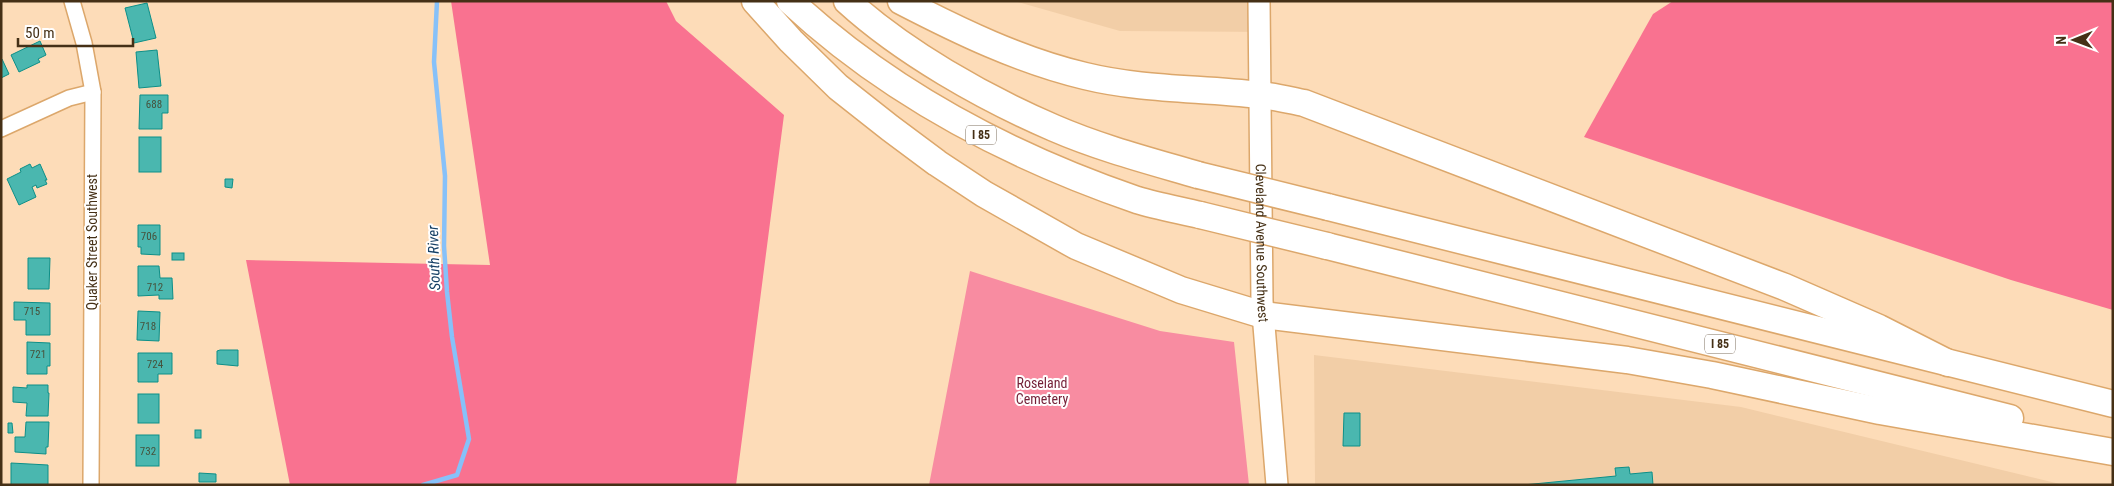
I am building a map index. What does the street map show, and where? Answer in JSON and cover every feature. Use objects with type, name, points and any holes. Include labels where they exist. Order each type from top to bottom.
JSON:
[{"type":"highway","points":[[755,1],[790,41],[838,87],[913,146],[984,194],[1076,246],[1181,290],[1263,315],[1627,360],[1712,375],[1880,411],[2113,452]]},
{"type":"highway","name":"I 85","points":[[790,1],[810,20],[869,66],[930,107],[982,136],[1037,162],[1138,200],[2113,444]]},
{"type":"highway","points":[[847,1],[931,64],[971,87],[1054,128],[1124,153],[1198,175],[2113,404]]},
{"type":"highway","points":[[902,1],[945,24],[1018,55],[1047,66],[1085,76],[1128,84],[1260,95],[1304,103],[1785,286],[1880,328],[1948,364]]},
{"type":"main road","name":"Cleveland Avenue Southwest","points":[[1259,1],[1263,315],[1276,485]]},
{"type":"street","name":"Quaker Street Southwest","points":[[72,1],[84,44],[93,92],[91,485]]},
{"type":"street","points":[[1,129],[69,98],[93,92]]},
{"type":"shaded area","points":[[451,1],[666,1],[676,21],[784,115],[736,485],[290,485],[246,260],[490,265]]},
{"type":"shaded area","points":[[1014,1],[1268,1],[1270,32],[1120,31]]},
{"type":"shaded area","points":[[1673,1],[2113,1],[2113,310],[2011,280],[1584,137],[1653,14]]},
{"type":"shaded area","points":[[1314,355],[1741,407],[2064,485],[1315,485]]},
{"type":"green space","name":"Roseland Cemetery","points":[[970,271],[1160,331],[1234,342],[1249,485],[929,485]]},
{"type":"building","points":[[147,3],[156,38],[134,43],[125,8]]},
{"type":"building","points":[[40,41],[46,55],[38,59],[40,62],[19,72],[11,55]]},
{"type":"building","points":[[157,50],[161,86],[139,88],[136,52]]},
{"type":"building","points":[[1,60],[9,74],[1,78]]},
{"type":"building","points":[[140,95],[168,95],[168,113],[162,113],[162,129],[139,129]]},
{"type":"building","points":[[139,137],[161,137],[161,172],[139,172]]},
{"type":"building","points":[[30,164],[32,168],[40,164],[47,184],[37,188],[36,185],[32,187],[36,197],[19,205],[7,179],[21,172],[20,169]]},
{"type":"building","points":[[225,179],[233,179],[232,188],[225,187]]},
{"type":"building","points":[[138,225],[160,225],[160,255],[141,254],[141,247],[138,247]]},
{"type":"building","points":[[172,253],[184,253],[184,260],[172,260]]},
{"type":"building","points":[[28,258],[50,258],[49,289],[28,289]]},
{"type":"building","points":[[138,266],[159,266],[160,278],[172,278],[173,299],[159,299],[159,295],[138,296]]},
{"type":"building","points":[[14,302],[50,303],[50,335],[26,335],[26,320],[14,320]]},
{"type":"building","points":[[138,311],[160,312],[159,341],[137,340]]},
{"type":"building","points":[[27,342],[50,343],[50,366],[47,366],[47,374],[27,374]]},
{"type":"building","points":[[238,350],[238,366],[217,364],[217,351]]},
{"type":"building","points":[[138,353],[172,353],[172,374],[158,374],[158,382],[138,382]]},
{"type":"building","points":[[27,385],[48,385],[48,416],[26,416],[27,403],[13,402],[13,387],[27,388]]},
{"type":"building","points":[[138,394],[159,394],[159,423],[138,423]]},
{"type":"building","points":[[1344,413],[1360,413],[1360,446],[1343,446]]},
{"type":"building","points":[[26,422],[49,422],[46,454],[15,452],[15,437],[25,437]]},
{"type":"building","points":[[8,423],[12,423],[13,433],[8,433]]},
{"type":"building","points":[[195,430],[201,430],[201,438],[195,438]]},
{"type":"building","points":[[136,435],[159,435],[159,466],[136,466]]},
{"type":"building","points":[[11,463],[48,465],[48,485],[11,485]]},
{"type":"building","points":[[1629,467],[1630,474],[1652,472],[1653,485],[1523,485],[1616,476],[1615,468]]},
{"type":"building","points":[[199,473],[216,474],[216,482],[199,482]]},
{"type":"waterway","name":"South River","points":[[423,485],[457,475],[469,439],[452,337],[447,292],[444,246],[445,176],[434,62],[437,1]]}]
